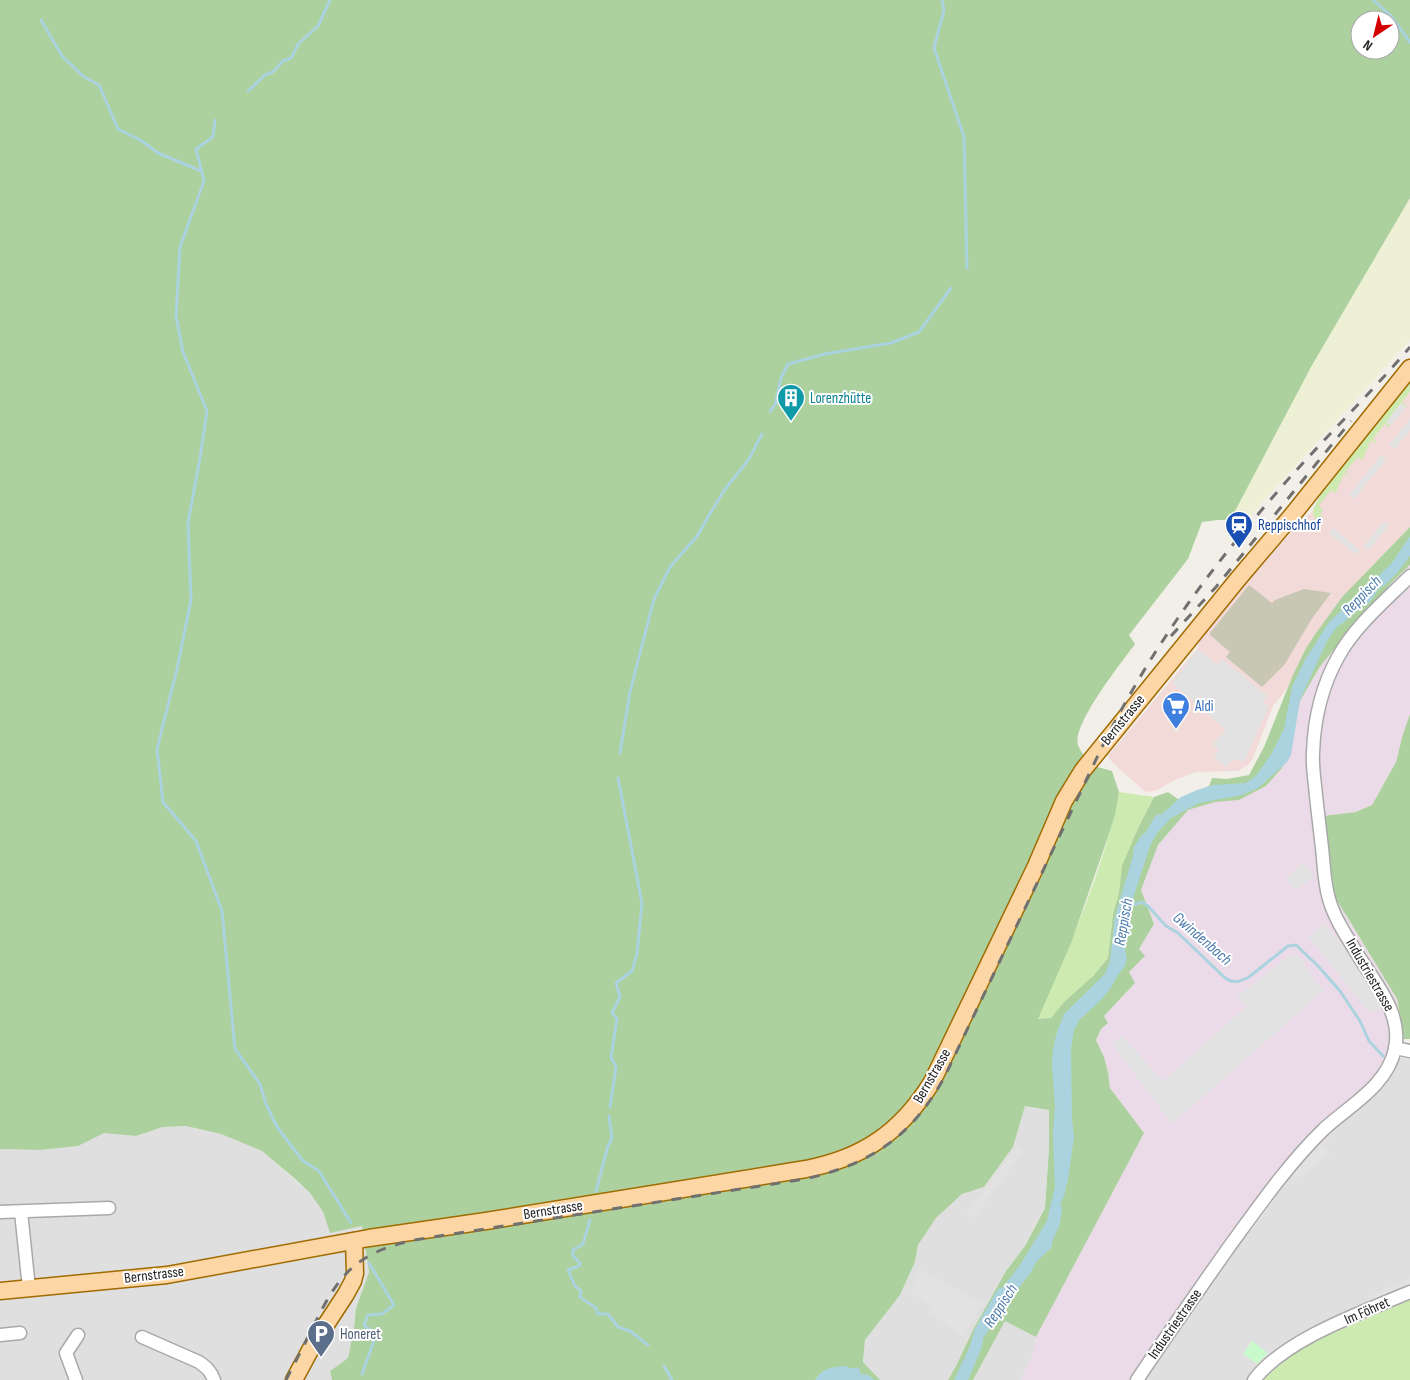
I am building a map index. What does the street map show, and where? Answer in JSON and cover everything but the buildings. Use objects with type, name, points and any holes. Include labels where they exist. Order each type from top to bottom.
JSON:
[{"type":"main road","name":"Bernstrasse","points":[[0,1291],[167,1275],[354,1240],[495,1220],[813,1168],[847,1158],[862,1151],[888,1133],[911,1111],[935,1078],[1032,875],[1064,801],[1083,770],[1410,368]]},
{"type":"main road","points":[[294,1380],[352,1281],[355,1272],[354,1240]]},
{"type":"street","name":"Industriestrasse","points":[[1137,1380],[1198,1291],[1288,1168],[1325,1129],[1374,1086],[1386,1071],[1395,1048],[1396,1033],[1390,1007],[1356,952],[1334,913],[1328,898],[1313,754],[1320,703],[1338,656],[1362,625],[1410,576]]},
{"type":"street","points":[[1395,1048],[1410,1051]]},
{"type":"street","points":[[0,1212],[109,1208]]},
{"type":"street","points":[[21,1212],[29,1288]]},
{"type":"street","name":"Im Föhret","points":[[1254,1380],[1272,1361],[1283,1353],[1324,1330],[1410,1292]]},
{"type":"street","points":[[0,1335],[20,1334]]},
{"type":"street","points":[[76,1380],[66,1353],[78,1334]]},
{"type":"street","points":[[142,1337],[198,1362],[206,1367],[214,1380]]},
{"type":"shaded area","points":[[1410,198],[1410,340],[1240,528],[1228,520],[1234,513],[1311,367]]},
{"type":"shaded area","points":[[1410,392],[1410,527],[1366,572],[1305,651],[1288,687],[1273,706],[1252,760],[1248,765],[1238,771],[1196,772],[1175,780],[1155,791],[1144,791],[1108,756],[1197,649],[1200,640],[1254,572],[1318,505]]},
{"type":"shaded area","points":[[1401,403],[1406,407],[1391,426],[1386,422]]},
{"type":"shaded area","points":[[1410,419],[1410,430],[1395,449],[1389,445]]},
{"type":"shaded area","points":[[1381,455],[1386,460],[1354,499],[1349,495]]},
{"type":"shaded area","points":[[1384,521],[1389,525],[1369,550],[1364,546]]},
{"type":"shaded area","points":[[1333,528],[1360,550],[1357,554],[1329,533]]},
{"type":"shaded area","points":[[1410,565],[1410,714],[1396,762],[1372,805],[1356,812],[1324,816],[1346,916],[1397,999],[1404,1039],[1384,1088],[1350,1114],[1292,1175],[1246,1237],[1235,1226],[1129,1380],[1021,1380],[1034,1351],[1036,1337],[1144,1133],[1110,1088],[1104,1057],[1096,1040],[1101,1029],[1108,1023],[1104,1016],[1135,983],[1128,972],[1154,924],[1141,890],[1158,845],[1188,810],[1215,802],[1239,800],[1266,786],[1282,768],[1300,701],[1319,668],[1392,582]]},
{"type":"shaded area","points":[[1249,585],[1272,603],[1275,600],[1304,589],[1331,593],[1311,620],[1285,664],[1262,687],[1226,657],[1230,652],[1210,635]]},
{"type":"shaded area","points":[[1198,649],[1217,665],[1223,660],[1268,696],[1262,702],[1269,706],[1244,762],[1232,760],[1226,767],[1214,757],[1219,750],[1213,744],[1226,730],[1172,683]]},
{"type":"shaded area","points":[[1303,862],[1314,875],[1296,891],[1285,879]]},
{"type":"shaded area","points":[[1324,923],[1364,970],[1384,1008],[1368,1012],[1309,937]]},
{"type":"shaded area","points":[[1297,954],[1318,985],[1325,989],[1172,1124],[1112,1044],[1122,1036],[1163,1081],[1246,1007],[1237,997],[1289,956],[1293,958]]},
{"type":"shaded area","points":[[1397,1057],[1410,1059],[1410,1300],[1299,1349],[1262,1380],[1129,1380],[1236,1225],[1246,1237],[1292,1175],[1350,1114]]},
{"type":"shaded area","points":[[1025,1106],[1049,1110],[1049,1148],[1045,1207],[1025,1246],[1006,1271],[948,1380],[880,1380],[863,1362],[865,1340],[900,1295],[915,1262],[918,1245],[936,1218],[962,1194],[984,1187],[1013,1147]]},
{"type":"shaded area","points":[[186,1126],[221,1134],[262,1151],[310,1193],[323,1212],[330,1232],[362,1226],[369,1272],[356,1308],[348,1358],[330,1371],[332,1380],[0,1380],[0,1149],[40,1150],[78,1146],[104,1132],[136,1136],[163,1127]]},
{"type":"shaded area","points":[[1317,1137],[1330,1153],[1300,1179],[1288,1168]]},
{"type":"shaded area","points":[[1017,1147],[1023,1152],[972,1219],[966,1215]]},
{"type":"shaded area","points":[[922,1270],[983,1304],[963,1337],[930,1312],[933,1307],[909,1292]]},
{"type":"shaded area","points":[[1410,1278],[1410,1292],[1373,1308],[1367,1297]]},
{"type":"shaded area","points":[[1005,1320],[1036,1337],[1035,1351],[1021,1380],[973,1380]]},
{"type":"green space","points":[[0,0],[1410,0],[1410,198],[1311,367],[1234,513],[1228,520],[1202,522],[1188,559],[1129,635],[1135,644],[1099,693],[1083,723],[1078,735],[1079,747],[1090,765],[1112,771],[1119,792],[1115,815],[1071,943],[1038,1019],[1051,1018],[1064,1002],[1093,976],[1108,958],[1113,914],[1119,893],[1122,866],[1154,797],[1168,792],[1178,799],[1209,786],[1212,778],[1227,779],[1249,775],[1264,747],[1306,648],[1343,596],[1410,527],[1410,565],[1392,582],[1319,668],[1300,701],[1282,768],[1266,786],[1239,800],[1215,802],[1188,810],[1158,845],[1141,890],[1154,924],[1139,949],[1145,956],[1129,972],[1135,983],[1104,1016],[1108,1023],[1101,1029],[1096,1040],[1104,1057],[1110,1088],[1144,1133],[1036,1337],[1005,1321],[973,1380],[948,1380],[1006,1271],[1025,1246],[1045,1208],[1049,1148],[1049,1110],[1025,1106],[1013,1147],[984,1187],[962,1194],[936,1218],[918,1245],[915,1262],[900,1295],[865,1340],[863,1362],[880,1380],[332,1380],[330,1371],[348,1358],[356,1308],[369,1272],[362,1226],[330,1233],[323,1212],[310,1193],[294,1178],[262,1151],[221,1134],[186,1126],[163,1127],[136,1136],[104,1133],[78,1146],[40,1150],[0,1149]]},
{"type":"green space","points":[[1410,377],[1410,392],[1402,402],[1407,406],[1401,403],[1386,422],[1390,425],[1389,427],[1385,424],[1373,438],[1376,442],[1371,440],[1362,460],[1358,457],[1345,472],[1348,476],[1344,473],[1336,492],[1331,490],[1319,505],[1323,511],[1320,514],[1322,516],[1318,519],[1314,518],[1313,509],[1320,496]]},
{"type":"green space","points":[[1410,714],[1410,1039],[1404,1039],[1397,999],[1335,897],[1323,816],[1356,812],[1372,805],[1396,762]]},
{"type":"green space","points":[[1119,792],[1154,797],[1139,826],[1123,866],[1119,894],[1113,914],[1108,958],[1093,976],[1064,1002],[1051,1018],[1037,1019],[1095,879]]},
{"type":"green space","points":[[1410,1300],[1410,1380],[1262,1380],[1294,1353],[1324,1337]]},
{"type":"green space","points":[[1252,1341],[1268,1353],[1257,1364],[1243,1354]]},
{"type":"water","name":"Reppisch","points":[[1410,536],[1410,556],[1397,573],[1378,589],[1368,604],[1365,603],[1337,627],[1327,641],[1300,700],[1291,755],[1287,762],[1258,788],[1242,795],[1199,803],[1171,818],[1157,833],[1150,846],[1134,895],[1126,931],[1125,951],[1127,958],[1125,966],[1110,989],[1080,1019],[1074,1030],[1071,1048],[1074,1137],[1068,1179],[1060,1204],[1062,1208],[1060,1224],[1051,1248],[1036,1262],[1031,1272],[983,1338],[982,1347],[968,1380],[954,1380],[970,1346],[975,1329],[998,1289],[1003,1287],[1020,1265],[1047,1221],[1055,1187],[1053,1049],[1064,1014],[1105,974],[1110,961],[1115,917],[1134,847],[1156,815],[1162,814],[1181,797],[1214,785],[1246,783],[1256,776],[1272,753],[1284,729],[1292,687],[1305,660],[1329,622],[1354,599],[1358,598],[1392,563]]},
{"type":"water","points":[[845,1366],[859,1368],[861,1374],[868,1375],[875,1380],[815,1380],[828,1369]]},
{"type":"waterway","points":[[248,91],[265,75],[273,72],[283,61],[291,58],[299,43],[318,26],[330,0]]},
{"type":"waterway","points":[[942,0],[944,10],[934,48],[964,137],[967,268]]},
{"type":"waterway","points":[[1373,0],[1391,16],[1410,42]]},
{"type":"waterway","points":[[41,20],[62,56],[84,77],[99,85],[118,129],[142,141],[158,153],[201,171]]},
{"type":"waterway","points":[[215,120],[213,137],[196,149],[204,181],[180,247],[176,316],[183,352],[207,411],[188,523],[191,600],[177,669],[157,749],[163,802],[196,841],[222,911],[235,1049],[260,1084],[266,1104],[277,1127],[303,1161],[319,1171],[351,1223]]},
{"type":"waterway","points":[[770,411],[775,405],[781,378],[788,364],[825,354],[891,343],[919,332],[951,288]]},
{"type":"waterway","points":[[620,753],[630,692],[654,599],[670,567],[697,536],[723,492],[749,459],[762,434]]},
{"type":"waterway","points":[[610,1107],[616,1067],[611,1057],[617,1019],[612,1013],[620,997],[616,983],[632,971],[637,954],[642,903],[618,778]]},
{"type":"waterway","name":"Gwindenbach","points":[[1130,906],[1142,902],[1148,906],[1166,926],[1178,933],[1224,977],[1233,981],[1249,977],[1288,946],[1296,945],[1340,991],[1360,1021],[1369,1041],[1383,1056]]},
{"type":"waterway","points":[[596,1191],[608,1146],[612,1138],[609,1116]]},
{"type":"waterway","points":[[590,1220],[583,1244],[573,1250],[573,1256],[580,1263],[579,1266],[568,1270],[575,1286],[581,1291],[580,1297],[596,1308],[598,1314],[608,1314],[618,1327],[630,1331],[648,1345]]},
{"type":"waterway","points":[[362,1374],[376,1335],[364,1325],[368,1315],[382,1314],[394,1305],[369,1263]]},
{"type":"waterway","points":[[664,1366],[672,1380]]},
{"type":"railway","points":[[286,1380],[323,1307],[341,1279],[363,1259],[394,1245],[414,1240],[805,1179],[829,1173],[869,1156],[903,1132],[918,1117],[944,1078],[1102,747],[1138,680],[1158,648],[1200,587],[1247,527],[1410,347]]},
{"type":"railway","points":[[1171,636],[1216,587],[1351,421]]},
{"type":"place","name":"Lorenzhütte","points":[[791,422]]},
{"type":"place","name":"Reppischhof","points":[[1239,549]]},
{"type":"place","name":"Aldi","points":[[1176,730]]},
{"type":"place","name":"Honeret","points":[[321,1358]]}]
